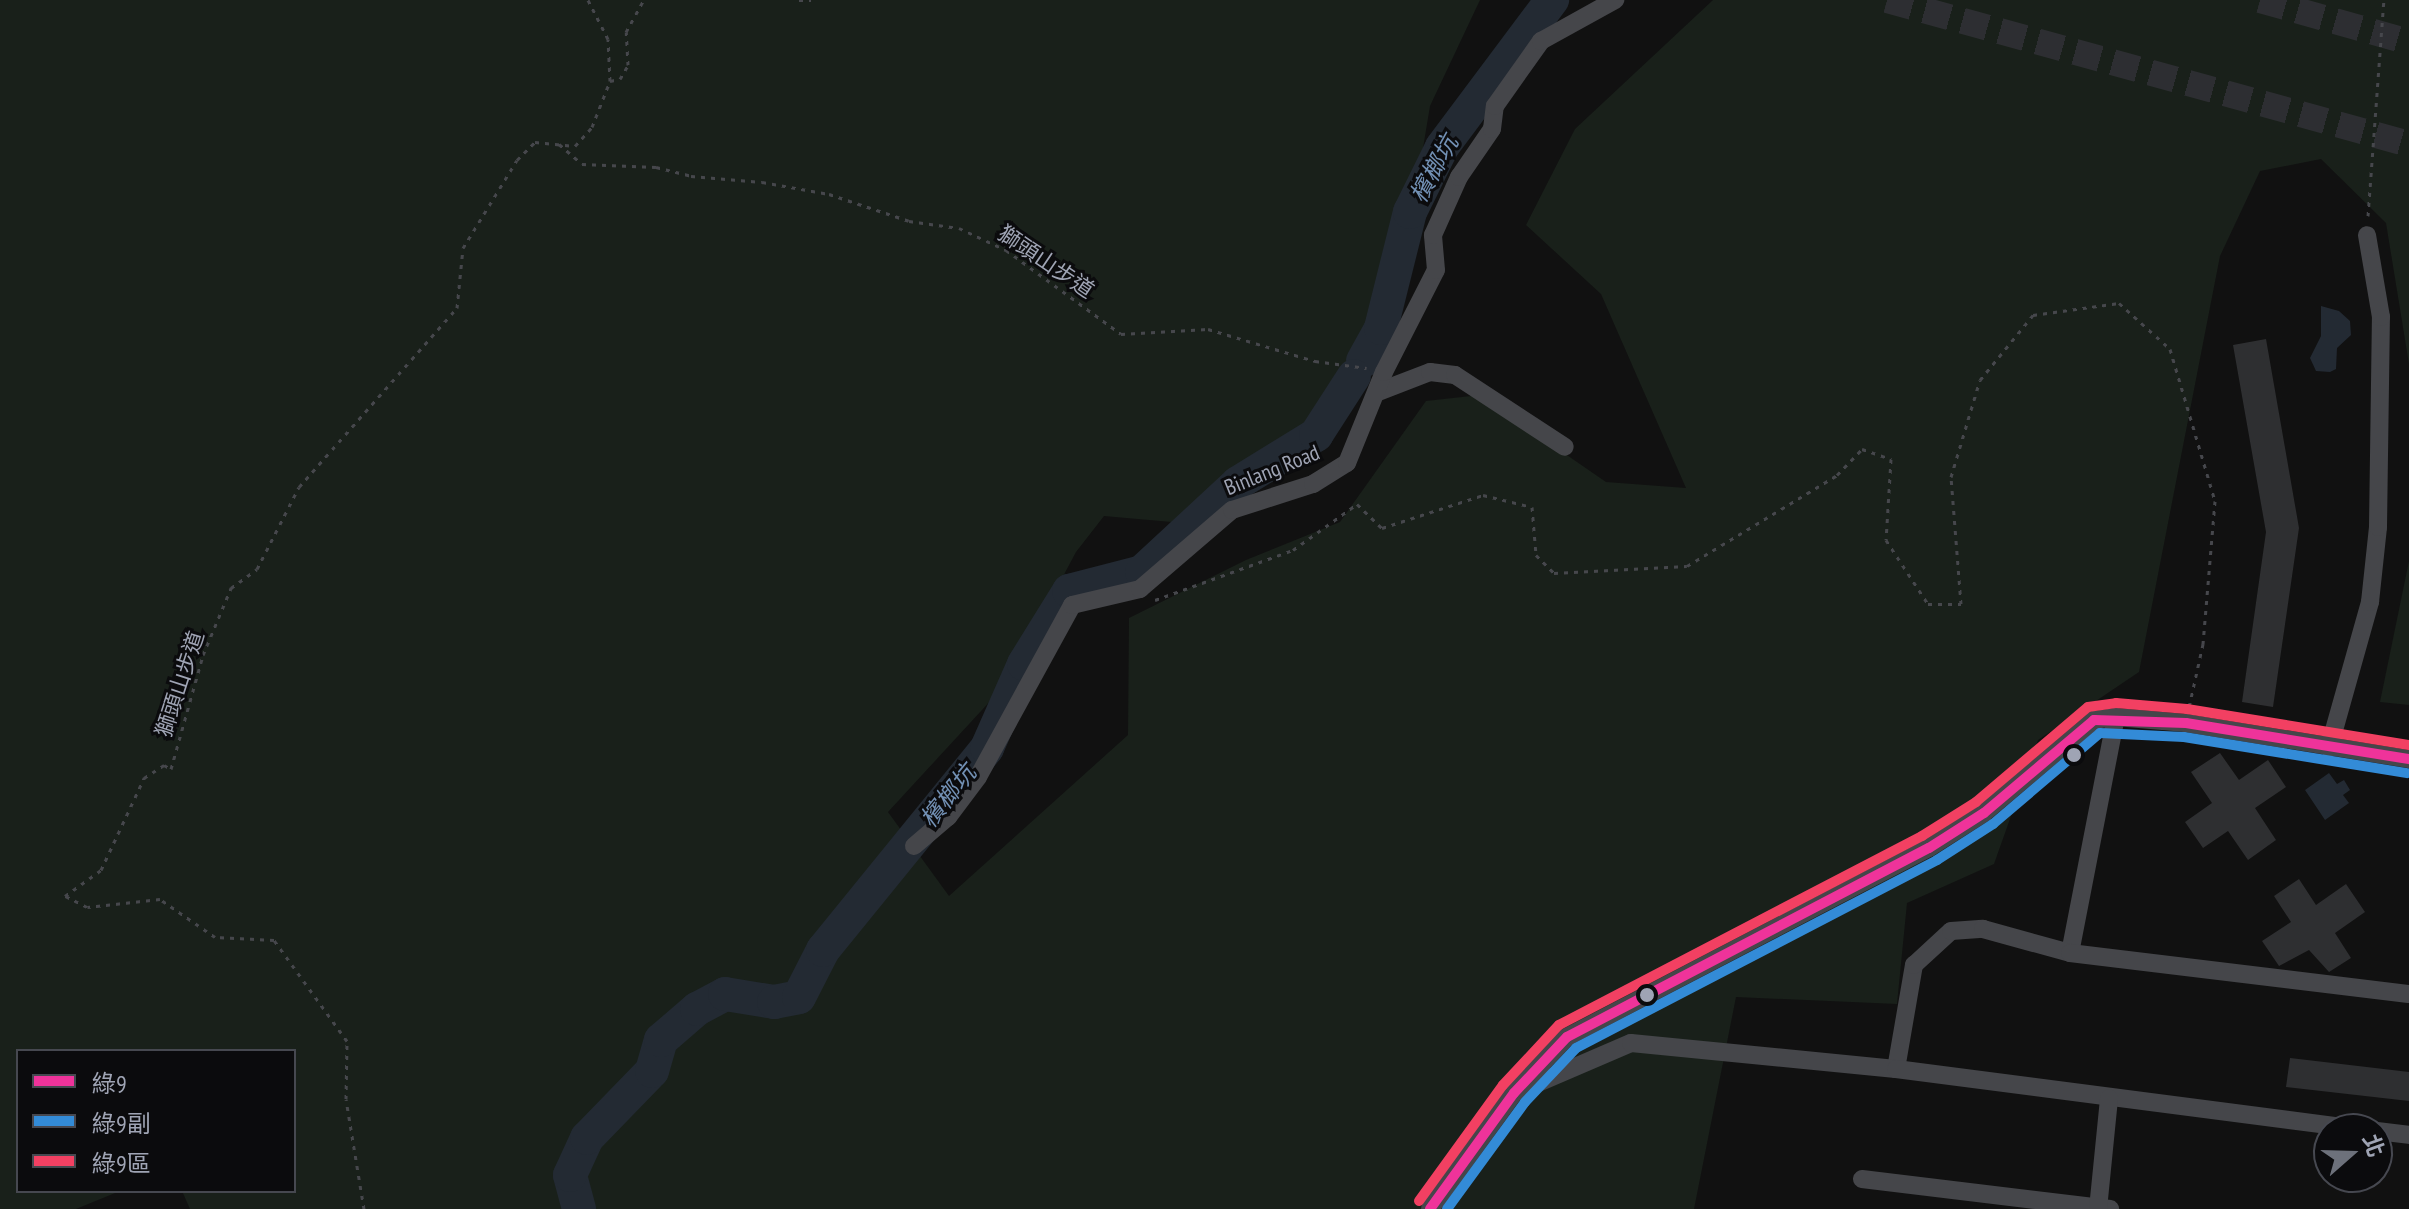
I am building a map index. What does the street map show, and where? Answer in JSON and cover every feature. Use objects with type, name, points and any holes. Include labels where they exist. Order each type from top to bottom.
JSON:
[{"type":"street","name":"Binlang Road","points":[[914,846],[948,817],[978,777],[1072,605],[1140,589],[1232,510],[1313,484],[1347,463],[1436,270],[1433,235],[1459,177],[1492,129],[1495,106],[1541,41],[1615,0]]},
{"type":"street","points":[[2329,748],[2370,602],[2378,527],[2381,317],[2367,235]]},
{"type":"street","points":[[1378,392],[1430,372],[1455,375],[1565,447]]},
{"type":"street","points":[[1430,1209],[1514,1093],[1567,1037],[1929,848],[1984,813],[2094,720],[2116,717],[2186,723],[2409,759]]},
{"type":"street","points":[[2070,953],[2116,717]]},
{"type":"street","points":[[1896,1069],[1914,965],[1951,931],[1983,929],[2070,953],[2409,994]]},
{"type":"street","points":[[1514,1093],[1631,1043],[1896,1069],[2313,1123]]},
{"type":"street","points":[[1862,1179],[2102,1209],[2109,1099]]},
{"type":"path","points":[[588,0],[608,39],[610,81],[620,79],[628,65],[626,32],[644,0]]},
{"type":"path","points":[[799,0],[811,0]]},
{"type":"path","points":[[2367,235],[2384,0]]},
{"type":"path","name":"獅頭山步道","points":[[364,1209],[346,1099],[347,1041],[274,940],[215,937],[160,899],[87,907],[65,896],[101,870],[144,778],[164,765],[171,769],[203,655],[231,588],[257,569],[299,487],[457,308],[463,248],[517,160],[535,142],[575,146],[592,127],[610,81]]},
{"type":"path","name":"獅頭山步道","points":[[559,144],[582,164],[656,167],[691,176],[789,187],[829,194],[909,221],[959,228],[1006,250],[1121,334],[1208,329],[1315,361],[1376,370]]},
{"type":"path","points":[[1141,604],[1293,550],[1357,504],[1382,528],[1483,495],[1532,507],[1536,555],[1554,573],[1687,566],[1837,475],[1862,449],[1891,459],[1886,540],[1928,604],[1961,604],[1951,477],[1980,380],[2033,315],[2119,303],[2170,349],[2215,501],[2203,644],[2186,723]]},
{"type":"shaded area","points":[[0,0],[1480,0],[1430,106],[1412,214],[1352,406],[1183,523],[1104,516],[1076,552],[1005,685],[888,812],[949,896],[1128,735],[1129,618],[1246,560],[1340,522],[1426,401],[1480,395],[1606,482],[1686,488],[1601,294],[1526,225],[1575,129],[1713,0],[2409,0],[2409,364],[2386,223],[2321,159],[2260,171],[2220,256],[2139,672],[2038,740],[1994,864],[1907,903],[1897,1004],[1736,997],[1694,1209],[190,1209],[183,1193],[296,1193],[296,1049],[16,1049],[16,1193],[115,1193],[76,1209],[0,1209]]},
{"type":"shaded area","points":[[2321,306],[2339,311],[2350,321],[2351,335],[2337,348],[2336,369],[2330,372],[2316,371],[2310,358],[2321,336]]},
{"type":"shaded area","points":[[2409,561],[2409,705],[2380,702]]},
{"type":"shaded area","points":[[2329,773],[2337,784],[2344,780],[2350,790],[2343,795],[2349,803],[2325,820],[2305,790]]},
{"type":"building","points":[[2266,339],[2299,528],[2273,707],[2242,702],[2266,532],[2233,345]]},
{"type":"building","points":[[2220,753],[2239,780],[2268,760],[2286,787],[2255,808],[2276,840],[2248,860],[2228,831],[2203,848],[2185,822],[2212,803],[2191,772]]},
{"type":"building","points":[[2299,879],[2316,905],[2346,884],[2365,912],[2335,933],[2351,958],[2329,972],[2309,950],[2279,966],[2262,941],[2291,922],[2274,896]]},
{"type":"building","points":[[2290,1058],[2409,1072],[2409,1101],[2286,1087]]},
{"type":"waterway","name":"檳榔坑","points":[[1363,361],[1381,328],[1410,212],[1442,147],[1552,0]]},
{"type":"waterway","name":"檳榔坑","points":[[579,1209],[570,1175],[587,1138],[652,1071],[661,1040],[697,1009],[725,994],[774,1002],[799,997],[823,950],[987,748],[1024,664],[1069,591],[1142,572],[1238,483],[1316,435],[1354,376]]},
{"type":"tunnel","points":[[1887,0],[2409,144]]},
{"type":"tunnel","points":[[2260,0],[2409,42]]},
{"type":"transit line","name":"綠9區","points":[[1419,1201],[1503,1085],[1559,1025],[1922,836],[1976,802],[2088,707],[2116,703],[2187,709],[2409,745]]},
{"type":"transit line","name":"綠9","points":[[1430,1209],[1514,1093],[1567,1037],[1929,848],[1984,813],[2094,720],[2186,723],[2409,759]]},
{"type":"transit line","name":"綠9副","points":[[1447,1209],[1525,1102],[1576,1048],[1937,860],[1993,824],[2100,733],[2184,737],[2407,773]]}]
